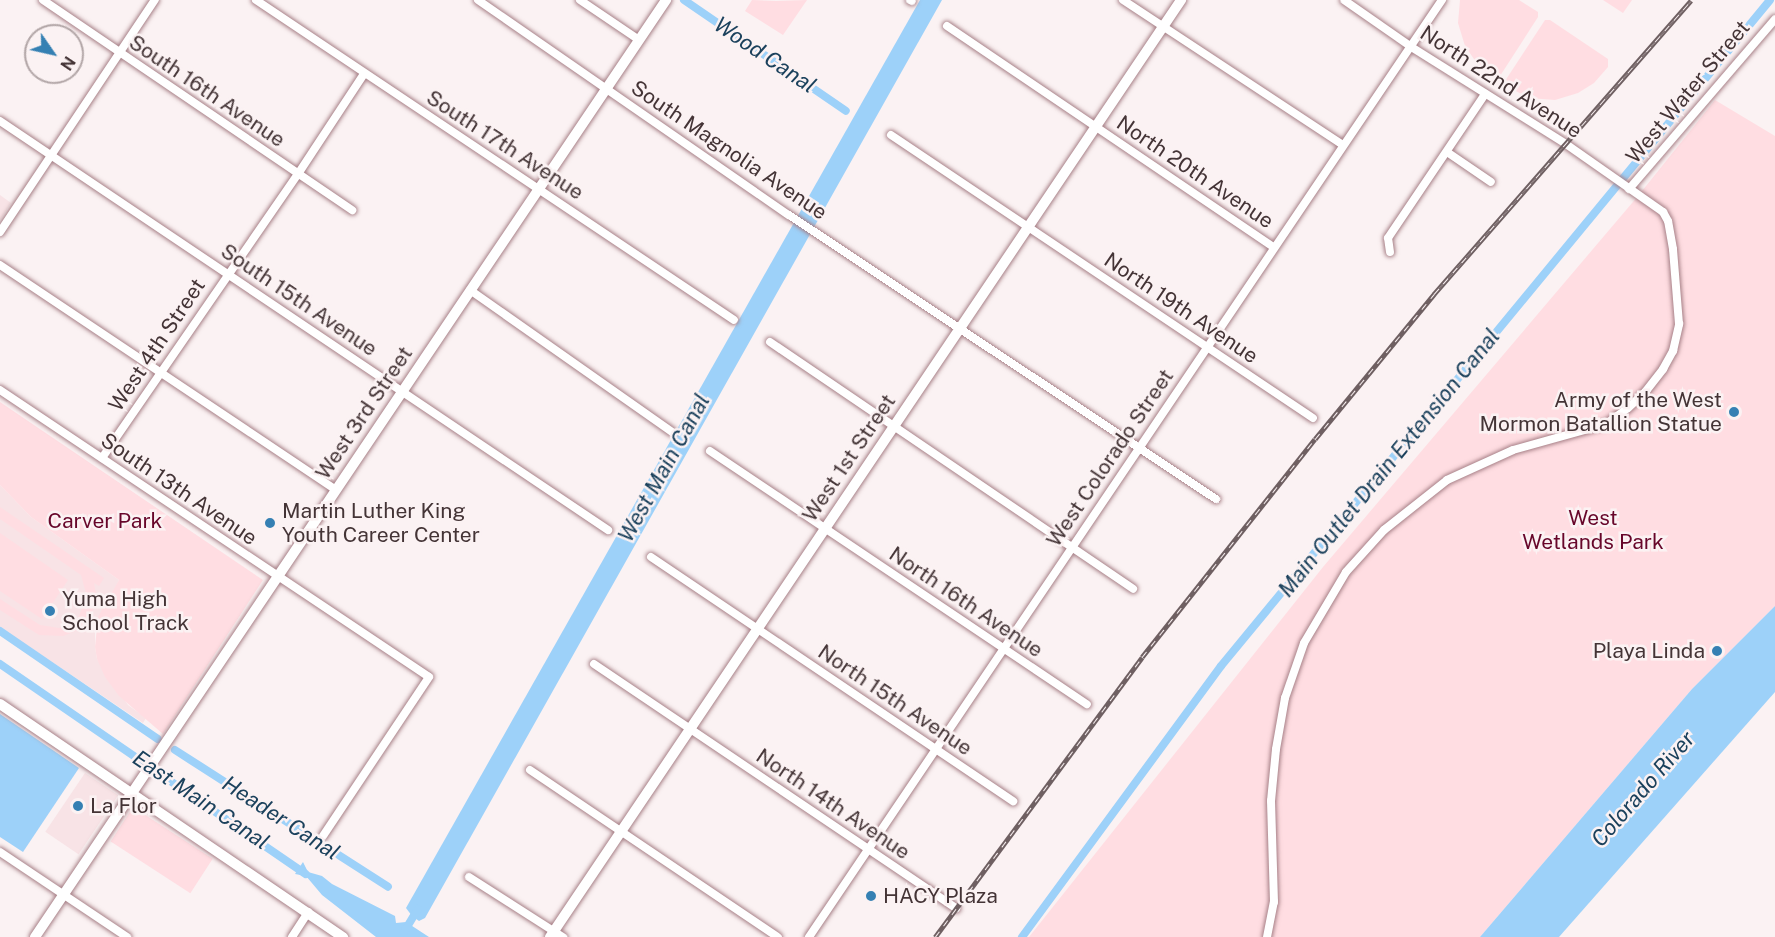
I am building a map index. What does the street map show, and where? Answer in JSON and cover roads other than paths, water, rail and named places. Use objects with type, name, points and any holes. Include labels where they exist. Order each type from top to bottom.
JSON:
[{"type":"main road","name":"West 3rd Street","points":[[35,937],[666,0]]},
{"type":"main road","name":"West 1st Street","points":[[556,935],[621,831],[1181,0]]},
{"type":"main road","points":[[0,704],[343,937]]},
{"type":"street","name":"South 16th Avenue","points":[[43,0],[352,210]]},
{"type":"street","points":[[0,232],[155,0]]},
{"type":"street","name":"South 17th Avenue","points":[[256,0],[734,320]]},
{"type":"street","name":"South Magnolia Avenue","points":[[479,0],[796,219],[1216,499]]},
{"type":"street","points":[[580,0],[639,40]]},
{"type":"street","points":[[1123,0],[1343,145]]},
{"type":"street","name":"North 22nd Avenue","points":[[1344,0],[1410,46],[1566,144],[1639,194]]},
{"type":"street","name":"West Colorado Street","points":[[809,937],[1442,0]]},
{"type":"street","name":"West Water Street","points":[[1629,189],[1775,19]]},
{"type":"street","name":"North 20th Avenue","points":[[947,26],[1274,247]]},
{"type":"street","name":"West 4th Street","points":[[102,458],[160,370],[298,174],[364,74]]},
{"type":"street","points":[[1390,252],[1388,238],[1485,94]]},
{"type":"street","name":"South 15th Avenue","points":[[0,121],[608,530]]},
{"type":"street","name":"North 19th Avenue","points":[[891,135],[1313,418]]},
{"type":"street","points":[[1447,152],[1491,182]]},
{"type":"street","name":"West Water Street","points":[[1267,937],[1274,903],[1271,801],[1276,749],[1285,698],[1304,643],[1346,572],[1384,530],[1447,480],[1513,450],[1606,424],[1646,392],[1672,351],[1678,324],[1673,249],[1668,221],[1663,212],[1639,194]]},
{"type":"street","points":[[0,265],[336,490]]},
{"type":"street","points":[[470,290],[672,432]]},
{"type":"street","points":[[770,342],[893,428],[1133,589]]},
{"type":"street","name":"South 13th Avenue","points":[[0,390],[270,573],[279,574],[429,677],[323,836]]},
{"type":"street","points":[[710,452],[826,528]]},
{"type":"street","name":"North 16th Avenue","points":[[826,528],[1087,704]]},
{"type":"street","points":[[651,556],[758,629]]},
{"type":"street","name":"North 15th Avenue","points":[[758,629],[1013,801]]},
{"type":"street","name":"North 14th Avenue","points":[[594,664],[956,908]]},
{"type":"street","points":[[530,770],[778,937]]},
{"type":"street","points":[[0,852],[127,937]]},
{"type":"street","points":[[469,877],[556,935]]},
{"type":"street","points":[[292,937],[308,912]]},
{"type":"water","points":[[920,0],[942,0],[425,918],[419,921],[406,908]]},
{"type":"water","name":"Colorado River","points":[[1775,606],[1775,692],[1559,937],[1480,937],[1692,689]]},
{"type":"water","points":[[0,714],[79,768],[23,852],[0,837]]},
{"type":"water","points":[[303,862],[308,872],[322,876],[332,884],[395,916],[396,923],[406,922],[429,937],[376,937],[322,895],[306,876],[295,874]]},
{"type":"waterway","name":"Wood Canal","points":[[684,0],[846,111]]},
{"type":"waterway","name":"Main Outlet Drain Extension Canal","points":[[1022,937],[1221,666],[1770,0]]},
{"type":"waterway","name":"Header Canal","points":[[0,631],[158,739]]},
{"type":"waterway","name":"East Main Canal","points":[[0,664],[306,874]]},
{"type":"waterway","name":"Header Canal","points":[[175,750],[388,887]]},
{"type":"waterway","name":"West Main Canal","points":[[404,932],[418,909]]},
{"type":"railway","points":[[935,937],[1142,657],[1315,439],[1434,294],[1691,0]]},
{"type":"place","name":"Army of the West Mormon Batallion Statue","points":[[1734,412]]},
{"type":"place","name":"Martin Luther King Youth Career Center","points":[[270,523]]},
{"type":"place","name":"Yuma High School Track","points":[[50,611]]},
{"type":"place","name":"Playa Linda","points":[[1717,651]]},
{"type":"place","name":"La Flor","points":[[78,806]]},
{"type":"place","name":"HACY Plaza","points":[[871,896]]},
{"type":"park label","name":"Carver Park","points":[[105,521]]},
{"type":"park label","name":"West Wetlands Park","points":[[1593,530]]}]
